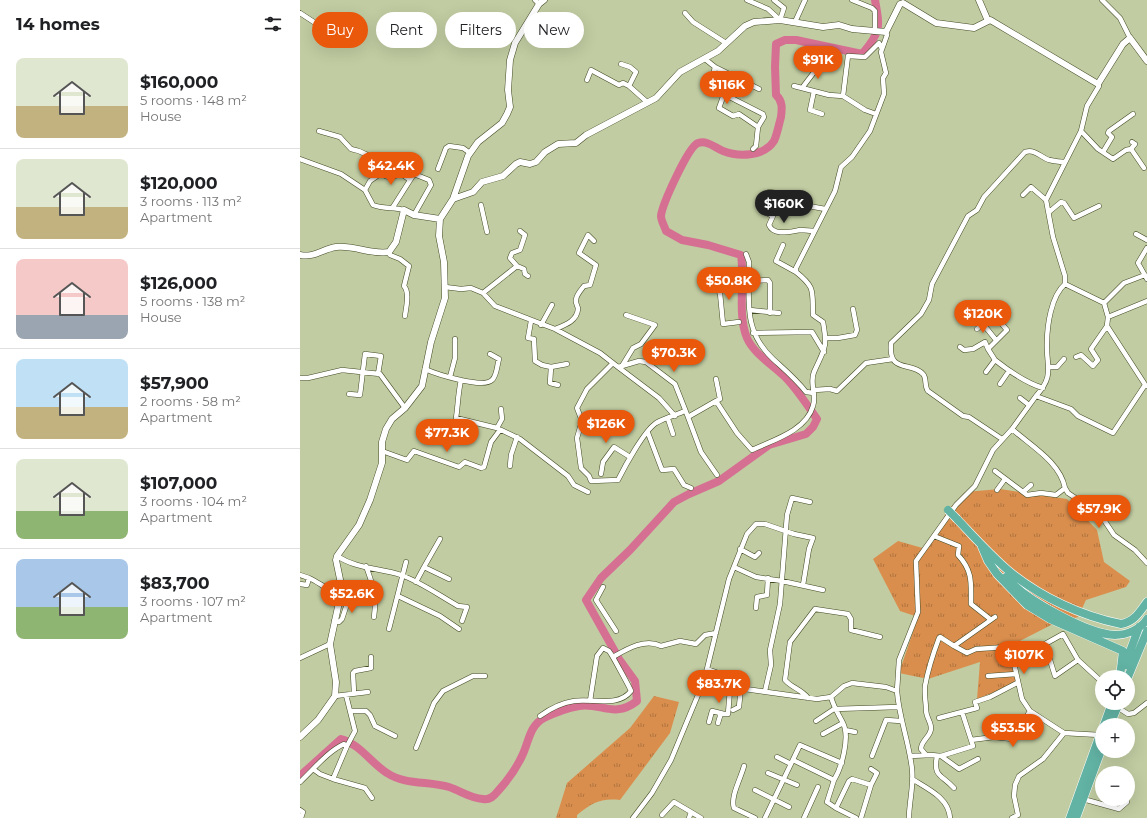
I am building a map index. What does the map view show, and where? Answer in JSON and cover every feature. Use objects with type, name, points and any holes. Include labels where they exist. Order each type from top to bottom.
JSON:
[{"type":"highway","points":[[948,510],[1009,571],[1032,588],[1082,613],[1109,622],[1120,624],[1127,623],[1136,618],[1147,602]]},
{"type":"highway","points":[[981,544],[1008,579],[1042,606],[1072,621],[1107,634],[1120,634],[1133,631],[1146,621]]},
{"type":"highway","points":[[981,544],[988,561],[997,574],[1027,605],[1039,614],[1123,651],[1122,670]]},
{"type":"highway","points":[[1124,670],[1147,606]]},
{"type":"highway","points":[[1131,670],[1147,632]]},
{"type":"highway","points":[[1070,818],[1095,749]]},
{"type":"highway","points":[[1076,818],[1098,758]]},
{"type":"street","points":[[747,0],[768,9],[780,20]]},
{"type":"street","points":[[774,0],[784,8],[780,20]]},
{"type":"street","points":[[795,22],[805,0]]},
{"type":"street","points":[[852,0],[872,8],[875,12],[875,32]]},
{"type":"street","points":[[979,0],[988,21]]},
{"type":"street","points":[[1102,0],[1120,18],[1130,38],[1147,61]]},
{"type":"street","points":[[300,737],[318,720],[335,696],[336,682],[330,644],[341,593],[341,584],[336,560],[337,556],[359,525],[380,470],[382,438],[386,429],[392,419],[405,408],[422,386],[431,342],[444,305],[445,287],[439,236],[440,219],[453,198],[470,153],[478,142],[502,123],[507,114],[510,107],[508,90],[510,60],[515,43],[540,1]]},
{"type":"street","points":[[884,32],[900,4],[903,3],[936,22],[974,28],[988,21],[992,21],[1010,30],[1098,84]]},
{"type":"street","points":[[300,13],[312,21]]},
{"type":"street","points":[[685,13],[693,22],[726,43]]},
{"type":"street","points":[[453,198],[473,192],[482,182],[503,176],[520,162],[530,164],[536,162],[545,152],[558,144],[576,143],[586,135],[656,98],[680,72],[718,51],[745,26],[754,22],[780,20],[823,27],[839,25],[852,29],[884,32]]},
{"type":"street","points":[[881,52],[887,35],[884,32]]},
{"type":"street","points":[[1046,200],[1060,176],[1065,162],[1081,132],[1088,106],[1099,86],[1098,84],[1123,44],[1130,38]]},
{"type":"street","points":[[796,272],[796,265],[835,191],[841,167],[852,157],[869,134],[884,94],[884,78],[886,73],[881,52],[882,49],[879,43],[865,57],[848,56],[844,96]]},
{"type":"street","points":[[705,59],[715,67],[759,89]]},
{"type":"street","points":[[802,88],[821,63],[829,62]]},
{"type":"street","points":[[621,64],[630,67],[637,74],[629,86]]},
{"type":"street","points":[[715,67],[710,86],[762,114],[764,118],[758,127],[756,146],[753,149]]},
{"type":"street","points":[[587,80],[591,70],[620,85],[623,83],[629,86],[647,102]]},
{"type":"street","points":[[794,86],[844,96],[865,110],[876,114]]},
{"type":"street","points":[[814,91],[810,110],[822,114]]},
{"type":"street","points":[[724,94],[719,108],[733,116],[739,114],[758,127]]},
{"type":"street","points":[[1103,152],[1112,137],[1108,133],[1109,131],[1133,114]]},
{"type":"street","points":[[319,131],[340,137],[351,150],[358,150],[373,159],[380,165],[377,169],[380,174],[391,178],[400,173],[410,180]]},
{"type":"street","points":[[1081,132],[1103,152],[1115,159],[1126,150],[1131,149],[1135,144],[1132,142]]},
{"type":"street","points":[[438,169],[446,148],[449,146],[463,148],[470,153]]},
{"type":"street","points":[[1131,149],[1144,168]]},
{"type":"street","points":[[1002,439],[969,417],[963,416],[928,391],[922,373],[900,366],[893,359],[891,343],[921,314],[929,300],[932,284],[968,216],[977,210],[984,197],[1025,152],[1037,152],[1047,159],[1065,162]]},
{"type":"street","points":[[300,159],[341,174],[365,190],[373,205],[381,209],[393,208],[404,210],[414,215],[440,219]]},
{"type":"street","points":[[365,190],[370,181],[380,174]]},
{"type":"street","points":[[393,208],[414,174],[429,180],[431,185],[414,215]]},
{"type":"street","points":[[909,818],[912,779],[910,756],[898,706],[897,690],[899,660],[918,612],[916,561],[964,495],[975,486],[993,450],[1012,429],[1036,396],[1044,388],[1050,367],[1047,344],[1050,319],[1053,305],[1061,288],[1065,284],[1065,276],[1053,237],[1046,200],[1031,187],[1023,195]]},
{"type":"street","points":[[769,192],[793,195],[798,204],[825,209]]},
{"type":"street","points":[[1049,212],[1061,202],[1064,203],[1074,218],[1099,206]]},
{"type":"street","points":[[482,205],[487,232]]},
{"type":"street","points":[[300,256],[308,257],[335,247],[359,248],[378,254],[389,252],[396,242],[404,210]]},
{"type":"street","points":[[764,212],[773,216],[769,225],[774,230],[785,233],[800,230],[814,231]]},
{"type":"street","points":[[520,231],[525,235],[525,240],[520,250],[512,253],[510,258],[517,266],[524,269],[525,274],[528,276]]},
{"type":"street","points":[[1136,234],[1147,240]]},
{"type":"street","points":[[555,329],[570,323],[575,317],[578,308],[576,300],[578,295],[584,286],[590,285],[596,265],[579,252],[588,235],[594,241]]},
{"type":"street","points":[[716,401],[737,433],[752,450],[795,429],[809,414],[813,406],[814,392],[812,384],[814,373],[824,352],[826,338],[823,322],[813,315],[812,288],[808,281],[796,272],[776,261],[783,245]]},
{"type":"street","points":[[1104,303],[1124,283],[1146,277],[1138,263],[1147,248]]},
{"type":"street","points":[[389,252],[390,255],[400,259],[409,266],[404,286],[407,289],[405,316]]},
{"type":"street","points":[[746,254],[749,262],[750,310],[753,332],[767,353],[797,380],[806,392],[830,389],[838,391],[866,363],[893,359]]},
{"type":"street","points":[[483,293],[517,266]]},
{"type":"street","points":[[749,281],[768,280],[770,283],[770,313]]},
{"type":"street","points":[[1065,284],[1104,303],[1108,317],[1107,326],[1091,349],[1098,360],[1093,366],[1081,355],[1076,357]]},
{"type":"street","points":[[445,287],[461,289],[471,288],[483,293],[495,306],[541,325],[555,329],[600,353],[659,398],[675,416]]},
{"type":"street","points":[[715,287],[720,294],[723,324],[739,322]]},
{"type":"street","points":[[1108,317],[1147,300]]},
{"type":"street","points":[[541,325],[552,305]]},
{"type":"street","points":[[826,338],[838,338],[855,335],[857,330],[853,309]]},
{"type":"street","points":[[750,310],[779,313]]},
{"type":"street","points":[[988,349],[1007,330],[994,314]]},
{"type":"street","points":[[620,367],[633,348],[640,344],[655,324],[626,315]]},
{"type":"street","points":[[531,321],[528,338],[534,339],[535,361],[542,365],[551,367],[568,364]]},
{"type":"street","points":[[977,329],[983,324],[996,340]]},
{"type":"street","points":[[1036,396],[1071,409],[1078,416],[1113,433],[1146,386],[1107,326]]},
{"type":"street","points":[[753,332],[812,332],[824,352]]},
{"type":"street","points":[[450,377],[455,358],[455,339]]},
{"type":"street","points":[[960,347],[964,350],[973,349],[985,342],[995,360],[1009,371],[1036,386],[1044,388]]},
{"type":"street","points":[[349,394],[360,394],[365,354],[381,356],[378,374]]},
{"type":"street","points":[[425,369],[461,380],[482,383],[490,382],[494,379],[499,359],[490,354]]},
{"type":"street","points":[[1050,367],[1057,367],[1064,359]]},
{"type":"street","points":[[620,367],[639,360],[646,362],[675,384],[701,452],[717,475]]},
{"type":"street","points":[[986,372],[995,360]]},
{"type":"street","points":[[1083,366],[1087,361]]},
{"type":"street","points":[[613,363],[587,388],[578,408],[582,421],[577,438],[581,468],[589,476],[591,481],[618,481],[630,457],[656,423],[685,411]]},
{"type":"street","points":[[551,367],[550,383],[558,386]]},
{"type":"street","points":[[300,378],[308,378],[342,370],[378,374],[405,408]]},
{"type":"street","points":[[1000,384],[1009,371]]},
{"type":"street","points":[[688,417],[720,399],[716,379]]},
{"type":"street","points":[[461,380],[458,392],[456,418],[499,429],[517,437],[568,476],[574,485],[588,492]]},
{"type":"street","points":[[1020,398],[1029,405]]},
{"type":"street","points":[[382,451],[407,460],[414,451],[459,467],[465,462],[481,468],[484,467],[491,442],[499,429],[502,419],[501,408]]},
{"type":"street","points":[[668,419],[673,434]]},
{"type":"street","points":[[1012,429],[1057,468],[1068,493],[1078,499],[1094,505],[1114,535],[1135,550],[1147,563]]},
{"type":"street","points":[[648,433],[662,470],[674,469],[684,484],[691,488]]},
{"type":"street","points":[[510,466],[512,450],[517,437]]},
{"type":"street","points":[[601,474],[604,462],[614,447],[630,457]]},
{"type":"street","points":[[995,471],[1027,495],[1041,493],[1056,495],[1065,488]]},
{"type":"street","points":[[997,490],[1005,479]]},
{"type":"street","points":[[1023,492],[1031,485]]},
{"type":"street","points":[[765,691],[771,665],[770,650],[780,604],[787,515],[792,498],[810,502]]},
{"type":"street","points":[[633,818],[652,793],[671,760],[707,669],[729,579],[747,534],[756,524],[765,524],[786,532],[813,538],[809,549],[803,585]]},
{"type":"street","points":[[934,536],[959,546],[958,555],[965,563],[971,577],[971,604],[990,619]]},
{"type":"street","points":[[416,582],[440,539]]},
{"type":"street","points":[[740,549],[756,557],[759,553]]},
{"type":"street","points":[[337,556],[355,566],[366,566],[402,575],[458,606],[467,607],[462,621]]},
{"type":"street","points":[[389,629],[406,562]]},
{"type":"street","points":[[366,566],[375,590],[376,604],[374,616]]},
{"type":"street","points":[[424,567],[449,579]]},
{"type":"street","points":[[734,567],[751,576],[768,578],[823,590]]},
{"type":"street","points":[[300,575],[323,584],[335,593],[341,593]]},
{"type":"street","points":[[300,584],[307,585],[309,578]]},
{"type":"street","points":[[756,608],[757,597],[767,595],[768,578]]},
{"type":"street","points":[[603,587],[596,600],[616,630]]},
{"type":"street","points":[[398,596],[434,613],[459,629]]},
{"type":"street","points":[[808,698],[802,690],[790,686],[785,680],[786,666],[790,642],[815,609],[848,614],[851,619],[851,630],[880,637]]},
{"type":"street","points":[[954,646],[995,616]]},
{"type":"street","points":[[613,657],[635,645],[655,643],[661,646],[680,641],[696,644],[705,635],[716,633]]},
{"type":"street","points":[[1078,660],[1055,676],[1045,644],[1063,634],[1078,660],[1095,676]]},
{"type":"street","points":[[926,755],[921,749],[921,746],[930,733],[931,727],[926,711],[925,687],[928,676],[928,668],[939,638],[966,653],[976,649],[1008,647],[1013,659],[1017,683],[1022,699],[1030,711],[1064,733],[1095,733]]},
{"type":"street","points":[[300,658],[330,644]]},
{"type":"street","points":[[540,716],[556,705],[576,700],[590,701],[619,700],[627,696],[631,691],[613,657],[609,651],[603,648],[597,656],[590,701]]},
{"type":"street","points":[[354,693],[353,673],[355,671],[371,668],[371,657]]},
{"type":"street","points":[[707,669],[731,677],[739,678],[741,687],[739,707],[734,710]]},
{"type":"street","points":[[988,676],[1016,674]]},
{"type":"street","points":[[416,748],[434,704],[443,691],[473,676],[485,676]]},
{"type":"street","points":[[709,722],[712,711],[728,714],[731,677]]},
{"type":"street","points":[[741,687],[745,689],[817,699],[831,698],[844,686],[852,683],[886,687],[897,690]]},
{"type":"street","points":[[940,718],[977,708],[975,702],[990,697],[1017,683]]},
{"type":"street","points":[[335,696],[368,692]]},
{"type":"street","points":[[333,779],[355,731],[346,695]]},
{"type":"street","points":[[831,698],[834,709],[843,723],[845,730],[842,763],[834,780],[827,802],[856,818]]},
{"type":"street","points":[[1123,710],[1128,714],[1134,713],[1147,703]]},
{"type":"street","points":[[816,721],[834,709],[898,706]]},
{"type":"street","points":[[351,711],[366,710],[375,726],[395,736]]},
{"type":"street","points":[[971,740],[994,737],[1013,739],[1030,711]]},
{"type":"street","points":[[910,756],[939,756],[973,746],[962,712]]},
{"type":"street","points":[[718,723],[721,713]]},
{"type":"street","points":[[872,756],[886,720],[901,721]]},
{"type":"street","points":[[823,734],[843,723]]},
{"type":"street","points":[[845,730],[855,732]]},
{"type":"street","points":[[1012,818],[1018,815],[1014,796],[1015,785],[1019,776],[1043,759],[1064,733]]},
{"type":"street","points":[[300,782],[337,747],[344,744],[347,746]]},
{"type":"street","points":[[766,818],[802,744],[842,763]]},
{"type":"street","points":[[939,756],[959,769],[978,759]]},
{"type":"street","points":[[939,756],[935,766],[936,772],[954,788]]},
{"type":"street","points":[[777,757],[834,780]]},
{"type":"street","points":[[744,766],[735,793],[733,806],[743,813],[755,818]]},
{"type":"street","points":[[313,769],[320,774],[333,779],[365,788],[372,798]]},
{"type":"street","points":[[861,818],[871,785],[877,773],[872,769]]},
{"type":"street","points":[[768,773],[797,785]]},
{"type":"street","points":[[836,808],[850,779],[871,785]]},
{"type":"street","points":[[912,779],[931,791],[948,805],[950,818]]},
{"type":"street","points":[[804,818],[818,787]]},
{"type":"street","points":[[755,790],[789,807]]},
{"type":"street","points":[[1083,799],[1095,802]]},
{"type":"street","points":[[662,815],[674,802],[701,818]]},
{"type":"street","points":[[1108,806],[1119,809],[1122,806]]},
{"type":"street","points":[[300,810],[303,812],[301,818]]},
{"type":"street","points":[[689,818],[691,812]]},
{"type":"street","points":[[740,818],[743,813]]},
{"type":"green space","points":[[1000,489],[1067,499],[1097,530],[1104,562],[1130,581],[1126,587],[1086,600],[1078,617],[1053,624],[1008,647],[1017,683],[977,699],[980,662],[928,679],[899,673],[918,617],[900,611],[873,559],[898,541],[926,549],[948,510],[965,492]]},
{"type":"green space","points":[[654,696],[679,702],[670,733],[620,800],[597,802],[587,807],[577,815],[577,818],[556,818],[567,783],[630,728]]},
{"type":"waterway","points":[[300,776],[341,739],[348,741],[360,749],[381,769],[394,777],[409,781],[441,785],[474,797],[488,799],[492,797],[505,783],[517,766],[532,730],[539,721],[561,711],[579,706],[587,705],[607,709],[621,709],[637,701],[635,681],[619,659],[586,600],[601,578],[630,550],[674,502],[719,481],[769,445],[806,434],[813,427],[817,419],[802,397],[789,382],[754,349],[747,338],[742,319],[741,255],[708,245],[682,240],[666,231],[661,218],[662,210],[682,165],[698,143],[702,142],[729,153],[743,155],[757,153],[764,150],[774,141],[782,108],[781,102],[776,95],[776,44],[785,40],[796,40],[862,54],[873,40],[878,29],[878,17],[875,0]]}]
